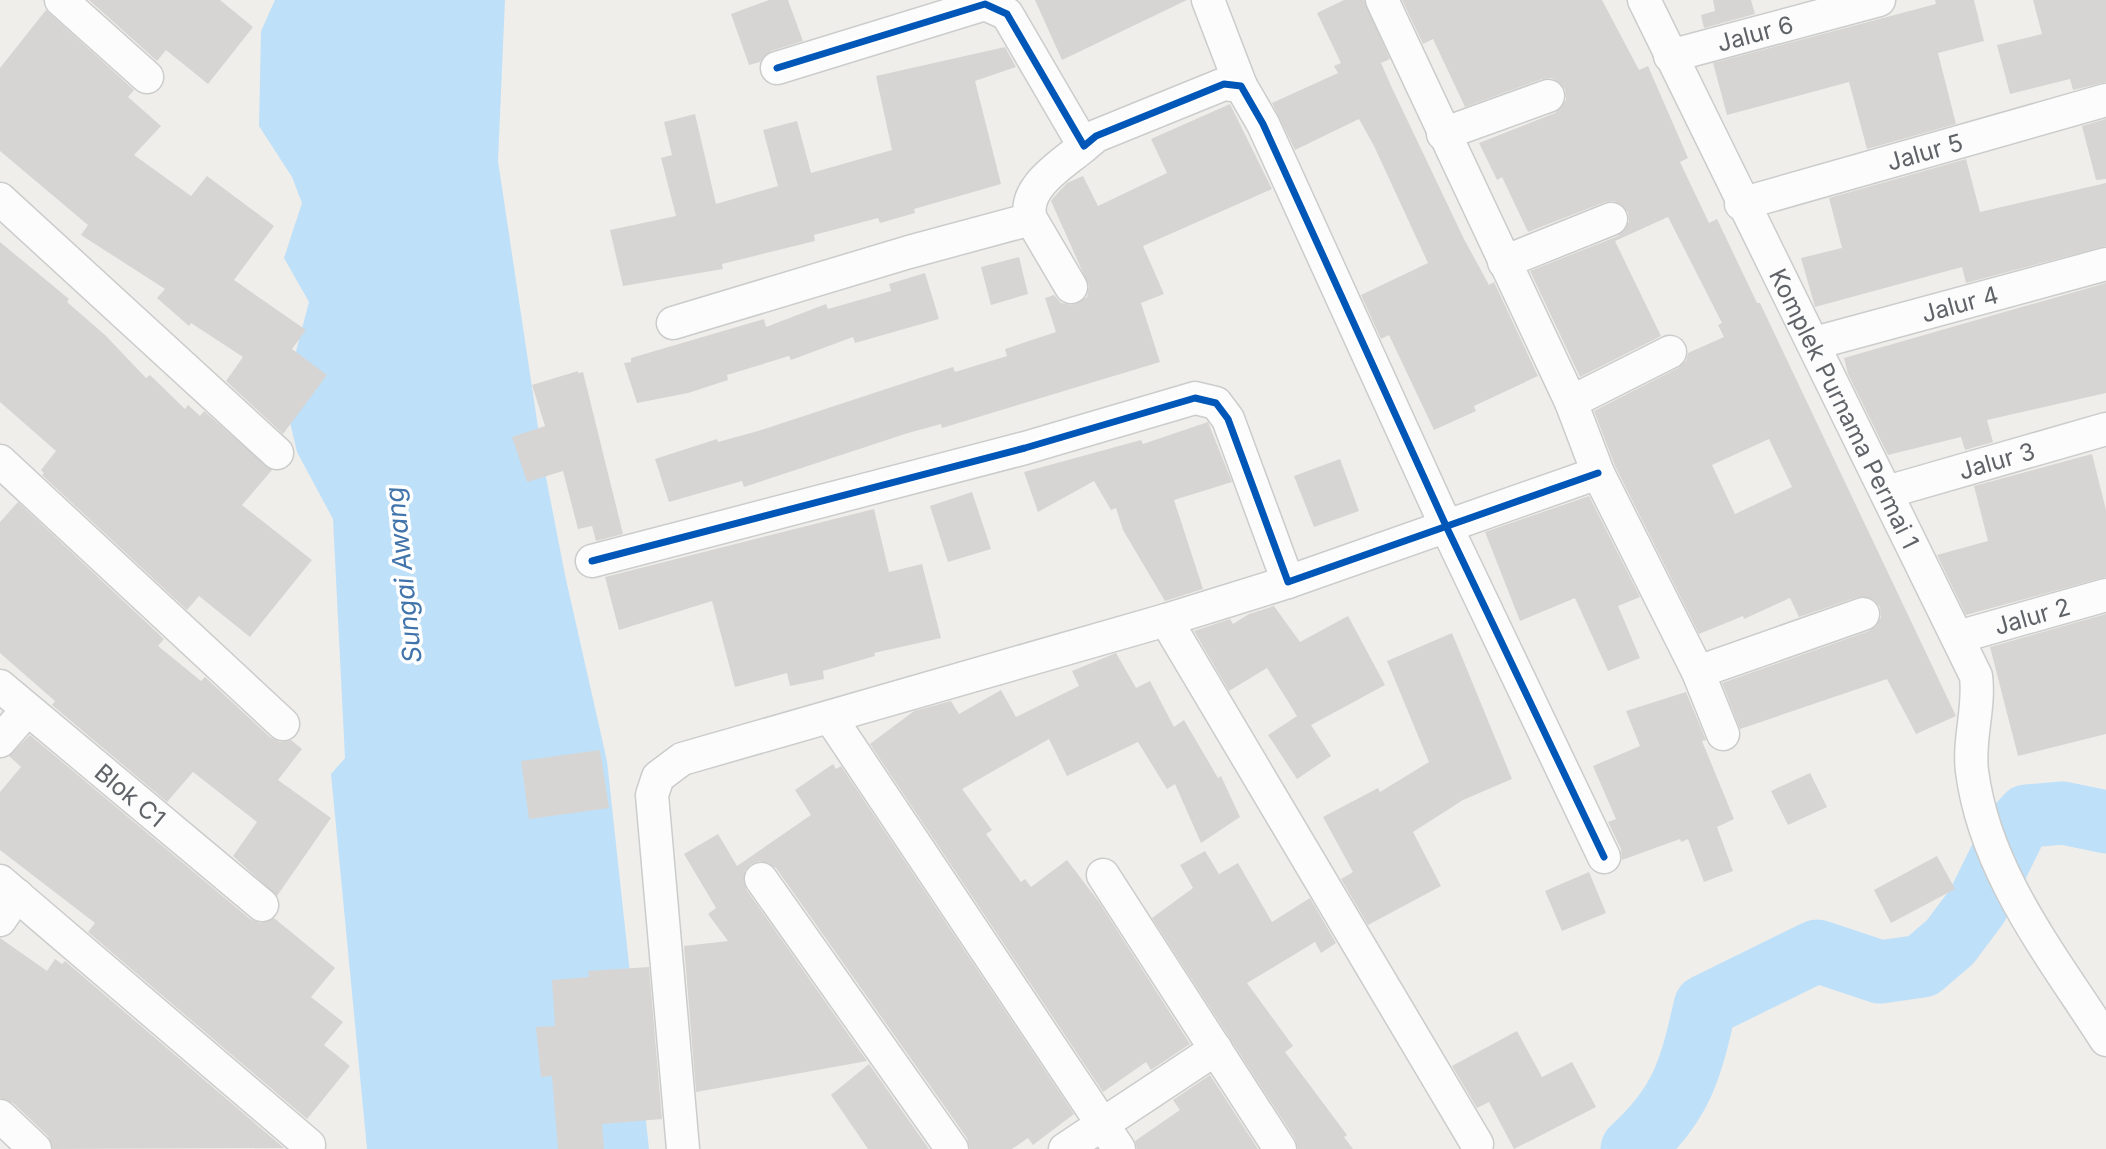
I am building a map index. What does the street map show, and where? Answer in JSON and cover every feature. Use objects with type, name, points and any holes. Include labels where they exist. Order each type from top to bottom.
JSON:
[{"type":"street","points":[[61,0],[147,76]]},
{"type":"street","points":[[1208,0],[1241,86],[1263,124],[1447,528],[1604,857]]},
{"type":"street","points":[[1382,0],[1571,402],[1598,473],[1698,672],[1723,734]]},
{"type":"street","name":"Komplek Purnama Permai 1","points":[[1644,0],[1741,204],[1815,343],[1976,676],[1978,695],[1972,769],[1984,831],[2013,895],[2106,1040]]},
{"type":"street","name":"Jalur 6","points":[[1670,56],[1879,0]]},
{"type":"street","points":[[777,68],[985,4],[1007,14],[1084,146]]},
{"type":"street","points":[[1071,288],[1031,219],[1028,209],[1033,191],[1096,136],[1224,84],[1241,86]]},
{"type":"street","points":[[1443,134],[1548,96]]},
{"type":"street","name":"Jalur 5","points":[[1741,204],[2106,100]]},
{"type":"street","points":[[0,199],[277,453]]},
{"type":"street","points":[[673,323],[909,251],[1031,219]]},
{"type":"street","points":[[1504,262],[1611,219]]},
{"type":"street","name":"Jalur 4","points":[[1815,343],[2106,264]]},
{"type":"street","points":[[1571,402],[1671,352]]},
{"type":"street","points":[[592,561],[1025,448],[1195,398],[1216,403],[1228,419],[1288,582]]},
{"type":"street","name":"Jalur 3","points":[[1887,492],[2106,429]]},
{"type":"street","points":[[0,461],[283,724]]},
{"type":"street","points":[[683,1149],[652,795],[658,776],[682,759],[830,717],[850,708],[1166,620],[1288,582],[1598,473]]},
{"type":"street","name":"Jalur 2","points":[[1958,637],[2106,595]]},
{"type":"street","points":[[1698,672],[1863,614]]},
{"type":"street","points":[[1166,620],[1477,1144]]},
{"type":"street","name":"Blok C1","points":[[0,686],[262,905]]},
{"type":"street","points":[[0,741],[27,710]]},
{"type":"street","points":[[830,717],[1111,1137]]},
{"type":"street","points":[[1103,875],[1280,1149]]},
{"type":"street","points":[[761,879],[952,1149]]},
{"type":"street","points":[[6,899],[309,1145]]},
{"type":"street","points":[[1065,1149],[1111,1137],[1216,1049]]},
{"type":"street","points":[[0,1116],[35,1149]]},
{"type":"water","name":"Sungai Awang","points":[[275,0],[505,0],[498,161],[544,467],[607,761],[649,1149],[367,1149],[331,774],[345,758],[333,519],[297,452],[284,397],[309,302],[284,258],[302,203],[292,177],[259,126],[261,31]]},
{"type":"building","points":[[89,0],[220,0],[253,27],[208,84],[166,50],[157,61]]},
{"type":"building","points":[[769,0],[788,0],[803,41],[771,51],[760,62],[749,65],[731,14]]},
{"type":"building","points":[[1035,0],[1187,0],[1062,60]]},
{"type":"building","points":[[1344,0],[1364,0],[1390,59],[1381,63],[1392,88],[1464,239],[1489,285],[1494,282],[1538,376],[1474,406],[1476,411],[1434,430],[1389,335],[1381,339],[1361,295],[1428,263],[1374,146],[1359,119],[1295,150],[1272,103],[1338,73],[1334,66],[1341,63],[1317,13]]},
{"type":"building","points":[[1402,0],[1602,0],[1639,70],[1648,66],[1688,158],[1680,162],[1709,223],[1717,219],[1757,303],[1760,303],[1956,716],[1916,734],[1887,679],[1740,729],[1722,683],[1869,631],[1881,618],[1880,607],[1874,600],[1858,597],[1799,617],[1790,598],[1744,619],[1743,616],[1699,634],[1615,466],[1594,411],[1678,368],[1686,361],[1688,353],[1724,337],[1718,325],[1722,323],[1668,217],[1615,241],[1661,336],[1580,377],[1530,271],[1618,236],[1629,222],[1628,212],[1614,201],[1605,202],[1528,232],[1502,177],[1497,180],[1479,143],[1555,113],[1566,100],[1565,89],[1552,78],[1542,79],[1465,107],[1433,39],[1423,44]],"holes":[[[1769,439],[1792,487],[1735,514],[1712,465]]]},
{"type":"building","points":[[1713,0],[1751,0],[1755,14],[1704,28],[1701,15],[1715,11]]},
{"type":"building","points":[[1935,0],[1974,0],[1984,41],[1938,53],[1956,124],[1867,149],[1849,82],[1727,115],[1713,63],[1936,4]]},
{"type":"building","points":[[2033,0],[2106,0],[2106,82],[2073,90],[2070,79],[2010,94],[1997,45],[2042,34]]},
{"type":"building","points":[[46,10],[134,90],[128,97],[161,126],[134,155],[191,196],[207,176],[274,226],[234,280],[306,330],[292,349],[327,375],[283,434],[226,381],[243,357],[191,323],[189,326],[157,298],[165,289],[81,235],[88,225],[0,151],[0,68]]},
{"type":"building","points":[[1005,47],[1016,67],[975,81],[1001,184],[914,209],[915,213],[880,223],[878,218],[814,235],[815,241],[722,264],[723,269],[623,286],[610,230],[676,216],[661,158],[672,155],[664,122],[695,114],[716,204],[778,186],[763,130],[797,121],[811,173],[892,150],[876,76]]},
{"type":"building","points":[[1230,104],[1272,189],[1143,246],[1164,294],[1141,303],[1160,362],[942,428],[941,424],[908,433],[744,487],[742,481],[669,502],[655,459],[717,439],[718,442],[758,431],[953,367],[955,372],[1007,356],[1005,349],[1056,332],[1045,298],[1054,295],[1061,303],[1072,305],[1087,297],[1089,286],[1051,201],[1053,198],[1067,183],[1083,176],[1098,206],[1167,173],[1151,139]]},
{"type":"building","points":[[2106,119],[2106,179],[2096,180],[2082,126]]},
{"type":"building","points":[[1966,159],[1980,212],[2106,183],[2106,246],[1966,283],[1962,267],[1815,307],[1801,258],[1842,248],[1829,198]]},
{"type":"building","points":[[0,242],[69,299],[67,302],[105,335],[146,378],[150,375],[185,409],[188,405],[200,416],[204,411],[272,470],[242,505],[312,560],[250,637],[199,596],[187,610],[42,475],[44,473],[41,470],[56,451],[0,402]]},
{"type":"building","points":[[1019,257],[1028,294],[991,305],[981,267]]},
{"type":"building","points":[[925,273],[939,319],[855,343],[853,337],[791,360],[789,356],[727,375],[728,380],[688,393],[637,403],[624,363],[631,362],[631,358],[764,319],[766,327],[826,304],[828,309],[891,291],[889,284]]},
{"type":"building","points":[[2106,283],[2106,393],[1987,420],[1993,442],[1965,450],[1961,437],[1888,455],[1848,374],[1844,358]]},
{"type":"building","points":[[578,371],[583,372],[623,534],[596,541],[592,526],[578,529],[563,471],[527,482],[512,437],[545,426],[532,385]]},
{"type":"building","points":[[1208,422],[1232,482],[1174,500],[1203,589],[1165,601],[1123,530],[1116,508],[1111,510],[1094,481],[1038,512],[1024,472],[1141,440],[1143,444]]},
{"type":"building","points":[[2092,454],[2106,510],[2106,577],[1966,615],[1937,555],[1988,541],[1974,486]]},
{"type":"building","points":[[1340,459],[1359,511],[1314,527],[1294,476]]},
{"type":"building","points":[[972,492],[991,549],[948,562],[930,506]]},
{"type":"building","points":[[1589,496],[1640,597],[1618,606],[1640,658],[1608,671],[1575,598],[1520,621],[1485,532]]},
{"type":"building","points":[[18,502],[164,639],[158,646],[201,681],[205,677],[270,737],[280,742],[291,740],[302,749],[278,780],[331,818],[277,896],[233,856],[257,822],[193,772],[167,802],[52,705],[55,701],[0,653],[0,522]]},
{"type":"building","points":[[874,509],[889,572],[922,564],[941,638],[874,653],[875,656],[823,671],[824,679],[790,686],[787,673],[735,687],[712,601],[619,630],[605,577]]},
{"type":"building","points":[[1274,606],[1300,642],[1348,616],[1385,685],[1311,725],[1331,756],[1297,779],[1268,735],[1297,716],[1267,668],[1229,691],[1194,631],[1230,619],[1233,624],[1249,614]]},
{"type":"building","points":[[2106,614],[2106,734],[2018,756],[1990,647]]},
{"type":"building","points":[[1452,633],[1512,779],[1463,800],[1413,832],[1441,886],[1368,925],[1341,879],[1353,872],[1323,817],[1378,788],[1380,792],[1429,762],[1387,661]]},
{"type":"building","points":[[1116,653],[1136,688],[1150,681],[1174,727],[1184,720],[1218,778],[1221,776],[1240,817],[1201,843],[1175,784],[1167,789],[1138,742],[1067,776],[1049,739],[962,789],[992,830],[986,834],[1021,882],[1025,879],[1031,887],[1067,860],[1099,902],[1190,1044],[1151,1070],[1146,1062],[1103,1092],[870,744],[914,711],[951,701],[959,714],[1001,690],[1016,717],[1079,686],[1072,671]]},
{"type":"building","points":[[1686,692],[1706,740],[1702,741],[1734,819],[1717,827],[1733,871],[1704,882],[1688,839],[1681,842],[1680,839],[1622,860],[1621,849],[1608,822],[1616,819],[1593,766],[1640,746],[1626,711]]},
{"type":"building","points":[[30,735],[250,919],[260,923],[274,918],[335,968],[311,997],[343,1022],[324,1045],[350,1066],[307,1119],[88,932],[95,923],[0,850],[0,792],[21,767],[9,756]]},
{"type":"building","points":[[600,750],[609,808],[529,819],[521,761]]},
{"type":"building","points":[[833,764],[836,769],[841,766],[1074,1114],[1033,1145],[1028,1138],[1012,1149],[970,1149],[967,1138],[776,868],[760,861],[751,864],[745,871],[746,889],[867,1061],[696,1092],[684,946],[728,941],[708,914],[716,908],[684,854],[718,834],[737,866],[811,815],[795,790]]},
{"type":"building","points":[[1810,773],[1827,807],[1788,825],[1771,791]]},
{"type":"building","points":[[1205,851],[1219,874],[1238,863],[1272,922],[1310,898],[1336,943],[1321,953],[1315,942],[1247,983],[1293,1046],[1285,1052],[1347,1135],[1344,1137],[1353,1149],[1298,1149],[1295,1139],[1152,918],[1193,888],[1180,865]]},
{"type":"building","points":[[1937,856],[1955,889],[1891,923],[1874,890]]},
{"type":"building","points":[[1589,872],[1606,913],[1562,931],[1545,891]]},
{"type":"building","points":[[0,938],[47,971],[55,959],[62,964],[65,961],[284,1148],[53,1149],[48,1136],[13,1103],[0,1098]]},
{"type":"building","points":[[649,967],[662,1119],[602,1124],[604,1149],[558,1149],[552,1076],[541,1077],[536,1027],[555,1026],[552,980],[589,977],[588,971]]},
{"type":"building","points":[[1517,1031],[1542,1077],[1572,1062],[1596,1107],[1514,1149],[1489,1102],[1477,1108],[1452,1066]]},
{"type":"building","points":[[869,1064],[929,1149],[868,1149],[831,1095]]},
{"type":"building","points":[[1210,1075],[1258,1149],[1137,1149],[1135,1141],[1180,1110],[1173,1100]]},
{"type":"waterway","points":[[1632,1149],[1663,1117],[1682,1084],[1695,1049],[1705,1006],[1817,951],[1880,972],[1922,966],[1950,942],[1977,906],[2015,829],[2027,816],[2063,813],[2106,822]]},
{"type":"cycle path","points":[[777,68],[985,4],[1007,14],[1084,146],[1096,136],[1224,84],[1241,86],[1263,124],[1447,528],[1604,857]]},
{"type":"cycle path","points":[[592,561],[1025,448],[1195,398],[1216,403],[1228,419],[1288,582],[1598,473]]}]
